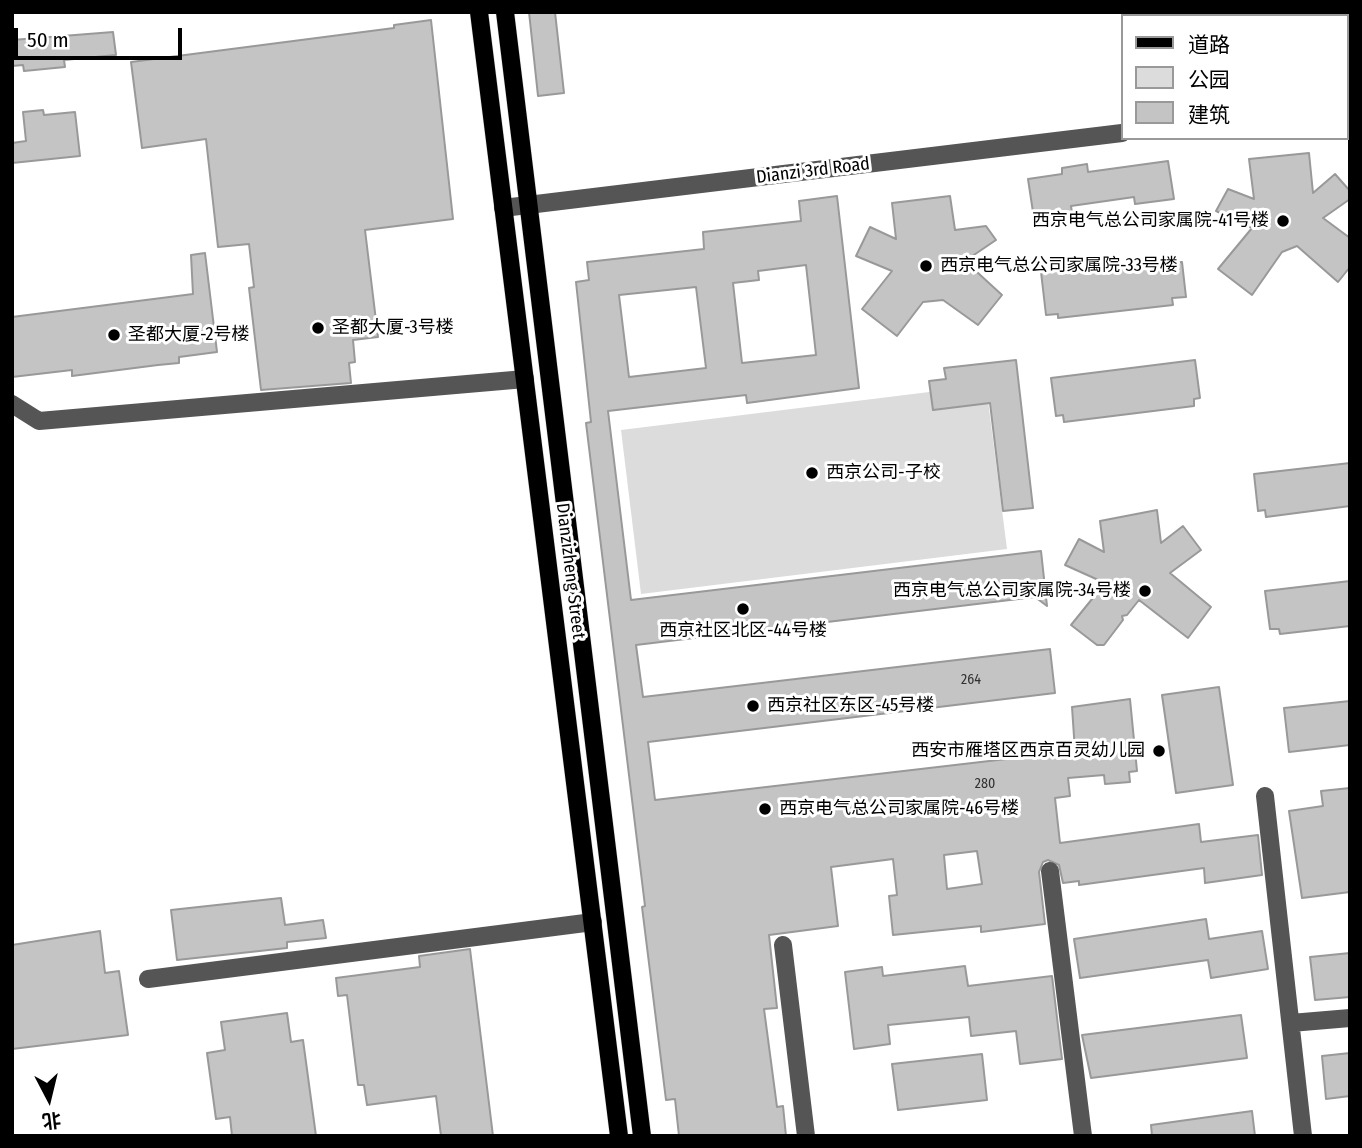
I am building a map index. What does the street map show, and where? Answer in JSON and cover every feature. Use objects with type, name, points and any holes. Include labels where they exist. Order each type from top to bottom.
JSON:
[{"type":"main road","name":"Dianzizheng Street","points":[[479,12],[620,1136]]},
{"type":"main road","name":"Dianzizheng Street","points":[[505,12],[642,1136]]},
{"type":"street","name":"Dianzi 3rd Road","points":[[503,208],[1120,133]]},
{"type":"street","points":[[12,404],[39,421],[525,379]]},
{"type":"street","points":[[1265,796],[1303,1136]]},
{"type":"street","points":[[1049,871],[1083,1136]]},
{"type":"street","points":[[148,979],[593,922]]},
{"type":"street","points":[[783,945],[806,1136]]},
{"type":"street","points":[[1291,1023],[1350,1018]]},
{"type":"green space","points":[[986,385],[1007,549],[641,594],[621,430]]},
{"type":"building","points":[[529,12],[555,12],[564,93],[538,96]]},
{"type":"building","points":[[431,20],[453,219],[365,230],[378,337],[353,340],[355,362],[349,363],[351,383],[261,390],[249,288],[254,287],[249,244],[218,247],[206,139],[142,148],[131,62],[394,28],[394,25]]},
{"type":"building","points":[[113,32],[116,55],[64,60],[65,67],[24,71],[23,65],[12,66],[12,40]]},
{"type":"building","points":[[43,110],[44,115],[75,112],[80,156],[12,163],[12,143],[26,141],[23,112]]},
{"type":"building","name":"西京电气总公司家属院-41号楼","points":[[1309,153],[1313,193],[1335,174],[1350,191],[1350,199],[1323,218],[1350,238],[1350,267],[1338,282],[1297,246],[1282,252],[1252,295],[1218,269],[1252,228],[1216,211],[1228,189],[1254,199],[1249,159]]},
{"type":"building","points":[[1168,161],[1174,199],[1135,204],[1134,197],[1071,206],[1072,213],[1043,217],[1042,211],[1033,212],[1028,179],[1062,174],[1062,168],[1087,164],[1088,172]]},
{"type":"building","points":[[837,196],[859,388],[747,403],[746,395],[608,411],[631,600],[1041,551],[1047,606],[1035,597],[636,645],[643,697],[1050,649],[1055,693],[648,742],[655,800],[1075,751],[1072,707],[1130,699],[1137,771],[1129,772],[1130,782],[1105,784],[1104,775],[1068,778],[1070,796],[1055,798],[1060,843],[1199,824],[1201,842],[1258,835],[1262,875],[1205,883],[1204,868],[1079,885],[1079,881],[1063,883],[1059,865],[1048,860],[1043,862],[1039,872],[1045,924],[981,932],[981,926],[893,935],[889,896],[897,895],[893,859],[831,867],[838,926],[769,935],[777,1008],[764,1009],[777,1107],[783,1106],[786,1136],[679,1136],[675,1099],[666,1100],[642,907],[645,906],[586,423],[591,422],[576,282],[589,280],[587,262],[704,249],[703,232],[801,221],[799,201]],"holes":[[[806,265],[816,355],[742,363],[733,283],[759,280],[758,271]],[[696,287],[706,368],[629,377],[619,295]],[[977,851],[982,884],[947,889],[944,855]]]},
{"type":"building","name":"西京电气总公司家属院-33号楼","points":[[950,196],[955,230],[986,226],[996,240],[965,261],[1002,295],[978,325],[943,300],[923,302],[897,336],[862,309],[892,271],[856,256],[870,227],[896,239],[892,203]]},
{"type":"building","name":"圣都大厦-2号楼","points":[[205,253],[217,352],[179,357],[179,363],[72,376],[72,370],[12,377],[12,317],[193,294],[191,255]]},
{"type":"building","points":[[1182,262],[1186,297],[1172,298],[1173,305],[1058,318],[1058,314],[1046,315],[1041,272],[1102,266],[1103,272]]},
{"type":"building","points":[[1016,360],[1033,508],[1003,511],[990,403],[933,410],[929,381],[946,379],[944,368]]},
{"type":"building","points":[[1195,360],[1200,398],[1194,399],[1194,406],[1064,422],[1063,415],[1056,416],[1051,378]]},
{"type":"building","points":[[1350,463],[1350,506],[1266,517],[1265,510],[1258,511],[1254,474]]},
{"type":"building","name":"西京电气总公司家属院-34号楼","points":[[1157,510],[1161,543],[1183,526],[1201,550],[1170,573],[1211,607],[1188,638],[1139,600],[1127,615],[1122,616],[1123,620],[1104,645],[1097,645],[1071,625],[1105,583],[1065,565],[1079,539],[1104,552],[1100,521]]},
{"type":"building","points":[[1350,581],[1350,626],[1280,634],[1279,629],[1270,629],[1265,591]]},
{"type":"building","points":[[1219,687],[1233,785],[1176,793],[1162,695]]},
{"type":"building","points":[[1350,701],[1350,745],[1289,752],[1284,708]]},
{"type":"building","points":[[1350,788],[1350,892],[1302,898],[1289,811],[1323,806],[1321,791]]},
{"type":"building","points":[[281,898],[285,925],[323,920],[326,938],[287,942],[287,948],[177,960],[171,910]]},
{"type":"building","points":[[1206,919],[1209,939],[1262,931],[1268,969],[1211,978],[1208,960],[1080,978],[1074,939]]},
{"type":"building","points":[[100,931],[105,973],[119,971],[128,1035],[12,1049],[12,945]]},
{"type":"building","points":[[470,949],[493,1136],[441,1136],[436,1096],[367,1105],[364,1085],[358,1085],[347,995],[338,996],[336,978],[420,967],[419,956]]},
{"type":"building","points":[[1350,953],[1350,997],[1315,1000],[1310,957]]},
{"type":"building","points":[[965,966],[968,986],[1052,976],[1062,1059],[1020,1064],[1016,1031],[971,1036],[969,1017],[888,1025],[890,1044],[854,1049],[845,972],[882,967],[883,976]]},
{"type":"building","points":[[287,1013],[291,1042],[303,1040],[316,1136],[232,1136],[230,1117],[216,1119],[207,1053],[225,1050],[221,1022]]},
{"type":"building","points":[[1241,1015],[1247,1058],[1091,1078],[1082,1035]]},
{"type":"building","points":[[1350,1053],[1350,1096],[1326,1099],[1322,1056]]},
{"type":"building","points":[[982,1054],[987,1100],[898,1110],[892,1064]]},
{"type":"building","points":[[1252,1111],[1255,1136],[1152,1136],[1151,1125]]},
{"type":"place","name":"西京电气总公司家属院-41号楼","points":[[1283,221]]},
{"type":"place","name":"西京电气总公司家属院-33号楼","points":[[926,266]]},
{"type":"place","name":"圣都大厦-3号楼","points":[[318,328]]},
{"type":"place","name":"圣都大厦-2号楼","points":[[114,335]]},
{"type":"place","name":"西京公司-子校","points":[[812,473]]},
{"type":"place","name":"西京电气总公司家属院-34号楼","points":[[1145,591]]},
{"type":"place","name":"西京社区北区-44号楼","points":[[743,609]]},
{"type":"place","name":"西京社区东区-45号楼","points":[[753,706]]},
{"type":"place","name":"西安市雁塔区西京百灵幼儿园","points":[[1159,751]]},
{"type":"place","name":"西京电气总公司家属院-46号楼","points":[[765,809]]}]
